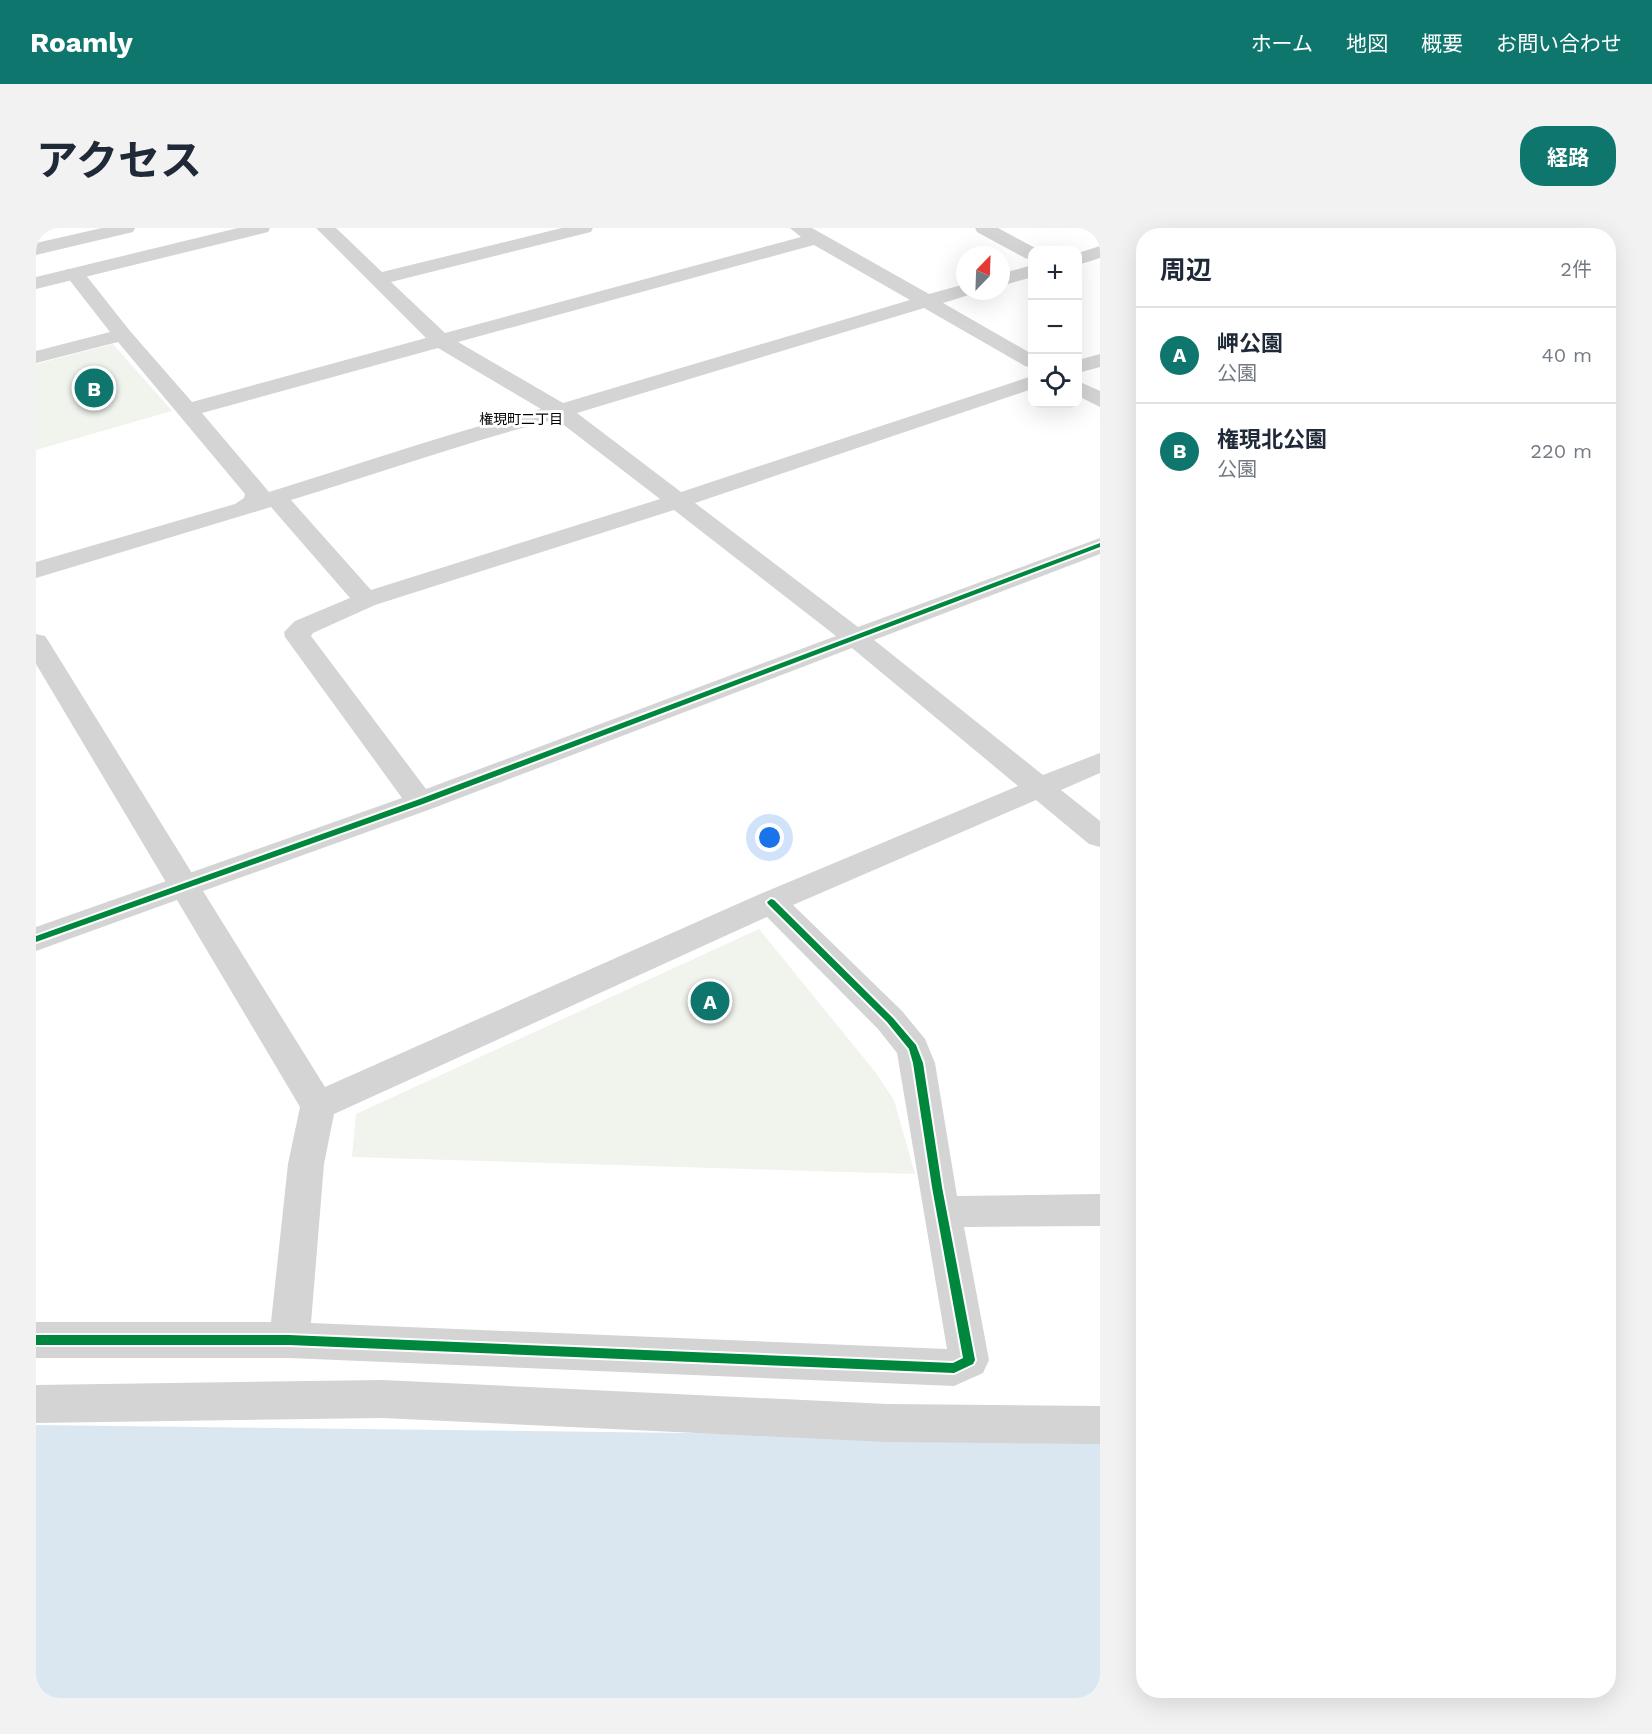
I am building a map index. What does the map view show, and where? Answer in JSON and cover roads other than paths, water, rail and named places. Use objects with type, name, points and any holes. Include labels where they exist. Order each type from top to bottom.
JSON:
[{"type":"street","points":[[36,249],[126,228]]},
{"type":"street","points":[[36,283],[261,228]]},
{"type":"street","points":[[325,228],[441,341],[560,411],[854,638],[1100,837]]},
{"type":"street","points":[[379,279],[584,228]]},
{"type":"street","points":[[799,228],[1028,360]]},
{"type":"street","points":[[984,228],[1028,252]]},
{"type":"street","points":[[187,410],[817,238]]},
{"type":"street","points":[[1082,257],[1100,252]]},
{"type":"street","points":[[1010,277],[1028,272]]},
{"type":"street","points":[[74,273],[123,335],[265,501],[366,600]]},
{"type":"street","points":[[36,570],[365,471],[474,433],[560,411],[956,293]]},
{"type":"street","points":[[36,357],[123,335]]},
{"type":"street","points":[[1082,365],[1100,360]]},
{"type":"street","points":[[420,802],[298,637],[297,632],[304,627],[366,600],[679,501],[1028,383]]},
{"type":"street","points":[[1082,390],[1100,400]]},
{"type":"street","points":[[36,939],[420,802],[1100,544]]},
{"type":"street","points":[[36,642],[318,1106],[306,1164],[289,1340]]},
{"type":"street","points":[[318,1106],[771,902],[1100,762]]},
{"type":"street","points":[[36,1340],[289,1340],[954,1368],[969,1360],[941,1212],[918,1063],[913,1048],[890,1020],[771,902]]},
{"type":"street","points":[[941,1212],[1100,1210]]},
{"type":"street","points":[[36,1404],[382,1399],[887,1423],[1100,1425]]},
{"type":"place","name":"権現北公園","points":[[94,388]]},
{"type":"place","name":"岬公園","points":[[710,1001]]},
{"type":"district","name":"権現町二丁目","points":[[521,419]]}]
